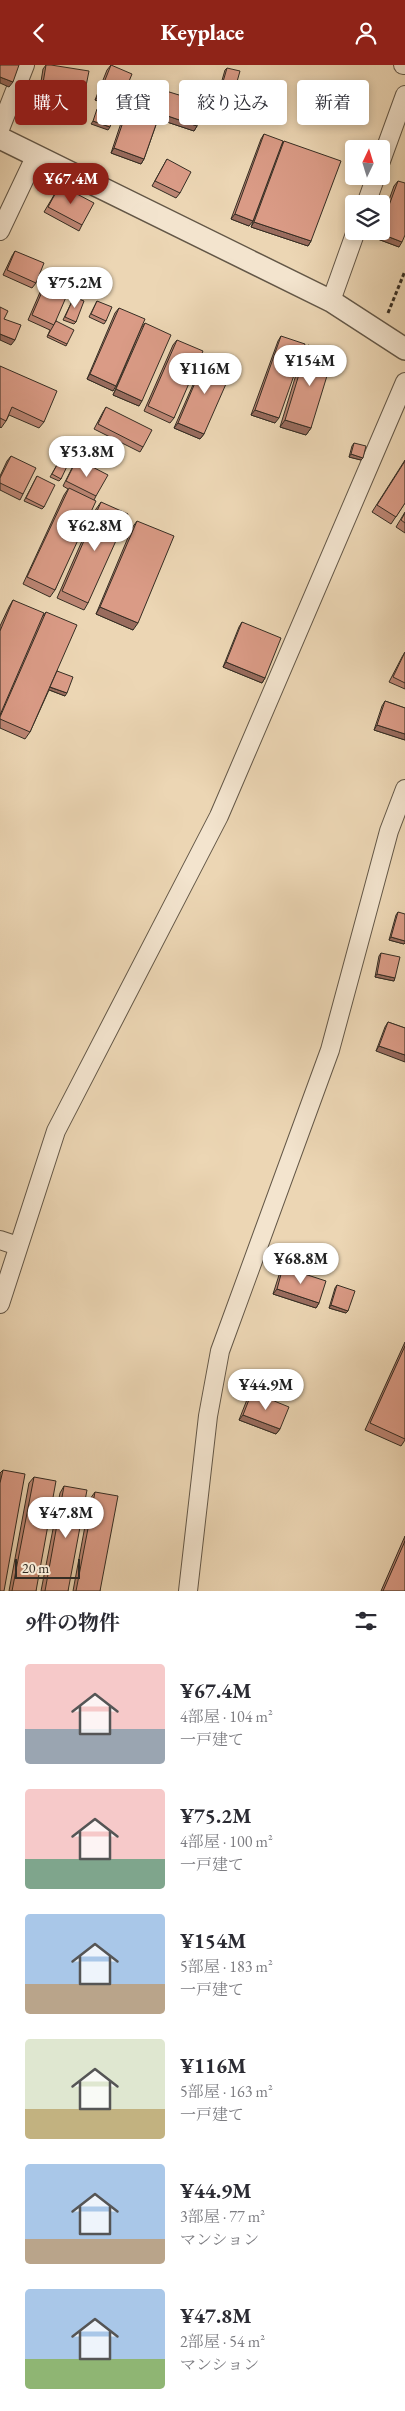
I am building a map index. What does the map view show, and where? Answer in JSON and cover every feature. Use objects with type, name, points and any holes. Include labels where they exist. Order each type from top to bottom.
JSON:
[{"type":"street","points":[[0,129],[25,65]]},
{"type":"street","points":[[389,140],[405,95]]},
{"type":"street","points":[[0,138],[34,157],[331,301],[405,349]]},
{"type":"street","points":[[0,231],[34,157]]},
{"type":"street","points":[[331,301],[353,240]]},
{"type":"street","points":[[0,1304],[56,1131],[219,815],[405,382]]},
{"type":"street","points":[[188,1591],[208,1416],[220,1351],[330,1050],[389,831],[405,789]]},
{"type":"street","points":[[0,1240],[18,1246]]},
{"type":"path","points":[[380,333],[405,271]]},
{"type":"building","points":[[0,65],[19,65],[13,82],[0,77]]},
{"type":"building","points":[[46,65],[89,71],[87,81],[44,80]]},
{"type":"building","points":[[111,65],[132,74],[130,80],[105,80]]},
{"type":"building","points":[[227,68],[240,71],[237,80],[224,80]]},
{"type":"building","points":[[169,92],[179,95],[179,120],[169,116]]},
{"type":"building","points":[[97,109],[97,122],[93,121]]},
{"type":"building","points":[[122,125],[156,125],[144,159],[114,148]]},
{"type":"building","points":[[264,134],[283,141],[253,221],[235,214]]},
{"type":"building","points":[[284,141],[341,161],[311,241],[254,222]]},
{"type":"building","points":[[167,159],[191,172],[180,193],[155,181]]},
{"type":"building","points":[[398,181],[405,183],[405,235],[402,242],[390,237],[390,203]]},
{"type":"building","points":[[60,185],[94,203],[82,225],[48,207]]},
{"type":"building","points":[[15,251],[44,263],[36,283],[7,270]]},
{"type":"building","points":[[48,278],[70,288],[54,325],[32,315]]},
{"type":"building","points":[[74,297],[84,301],[76,322],[65,317]]},
{"type":"building","points":[[97,301],[112,307],[106,321],[91,314]]},
{"type":"building","points":[[0,307],[8,311],[4,319],[21,325],[15,340],[0,334]]},
{"type":"building","points":[[119,308],[145,319],[116,386],[90,374]]},
{"type":"building","points":[[56,321],[74,330],[67,344],[48,335]]},
{"type":"building","points":[[145,323],[171,335],[142,401],[116,389]]},
{"type":"building","points":[[281,336],[305,344],[279,418],[255,410]]},
{"type":"building","points":[[177,340],[203,351],[174,418],[148,406]]},
{"type":"building","points":[[308,345],[334,353],[311,428],[285,420]]},
{"type":"building","points":[[206,357],[233,368],[204,434],[178,423]]},
{"type":"building","points":[[0,366],[57,391],[44,422],[12,407],[6,421],[0,418]]},
{"type":"building","points":[[106,407],[152,430],[143,447],[98,424]]},
{"type":"building","points":[[354,443],[366,446],[363,458],[351,454]]},
{"type":"building","points":[[11,456],[36,468],[23,494],[0,483],[0,478]]},
{"type":"building","points":[[62,456],[70,460],[61,479],[52,474]]},
{"type":"building","points":[[77,459],[108,475],[96,496],[66,481]]},
{"type":"building","points":[[405,461],[405,503],[396,517],[377,505]]},
{"type":"building","points":[[37,476],[55,485],[44,507],[26,498]]},
{"type":"building","points":[[69,488],[96,501],[55,590],[27,577]]},
{"type":"building","points":[[101,502],[128,514],[88,603],[62,591]]},
{"type":"building","points":[[405,513],[405,523],[401,520]]},
{"type":"building","points":[[137,521],[174,536],[138,623],[100,607]]},
{"type":"building","points":[[13,600],[44,613],[0,715],[0,631]]},
{"type":"building","points":[[46,612],[77,625],[30,732],[0,719],[0,717]]},
{"type":"building","points":[[242,622],[281,638],[265,678],[226,662]]},
{"type":"building","points":[[405,652],[405,683],[393,677]]},
{"type":"building","points":[[57,671],[73,677],[67,693],[50,687]]},
{"type":"building","points":[[385,701],[405,708],[405,734],[377,725]]},
{"type":"building","points":[[398,912],[405,914],[405,941],[391,937]]},
{"type":"building","points":[[381,953],[400,957],[395,978],[377,974]]},
{"type":"building","points":[[388,1022],[405,1028],[405,1055],[379,1046]]},
{"type":"building","points":[[283,1267],[326,1281],[319,1303],[277,1289]]},
{"type":"building","points":[[337,1285],[355,1291],[348,1311],[331,1305]]},
{"type":"building","points":[[405,1346],[405,1439],[370,1423]]},
{"type":"building","points":[[252,1392],[289,1407],[280,1429],[243,1415]]},
{"type":"building","points":[[3,1470],[25,1474],[4,1591],[0,1591],[0,1483]]},
{"type":"building","points":[[34,1477],[56,1481],[36,1591],[12,1591]]},
{"type":"building","points":[[64,1486],[87,1490],[68,1591],[45,1591]]},
{"type":"building","points":[[95,1492],[118,1496],[100,1591],[76,1591]]},
{"type":"building","points":[[405,1541],[405,1591],[383,1591]]}]
